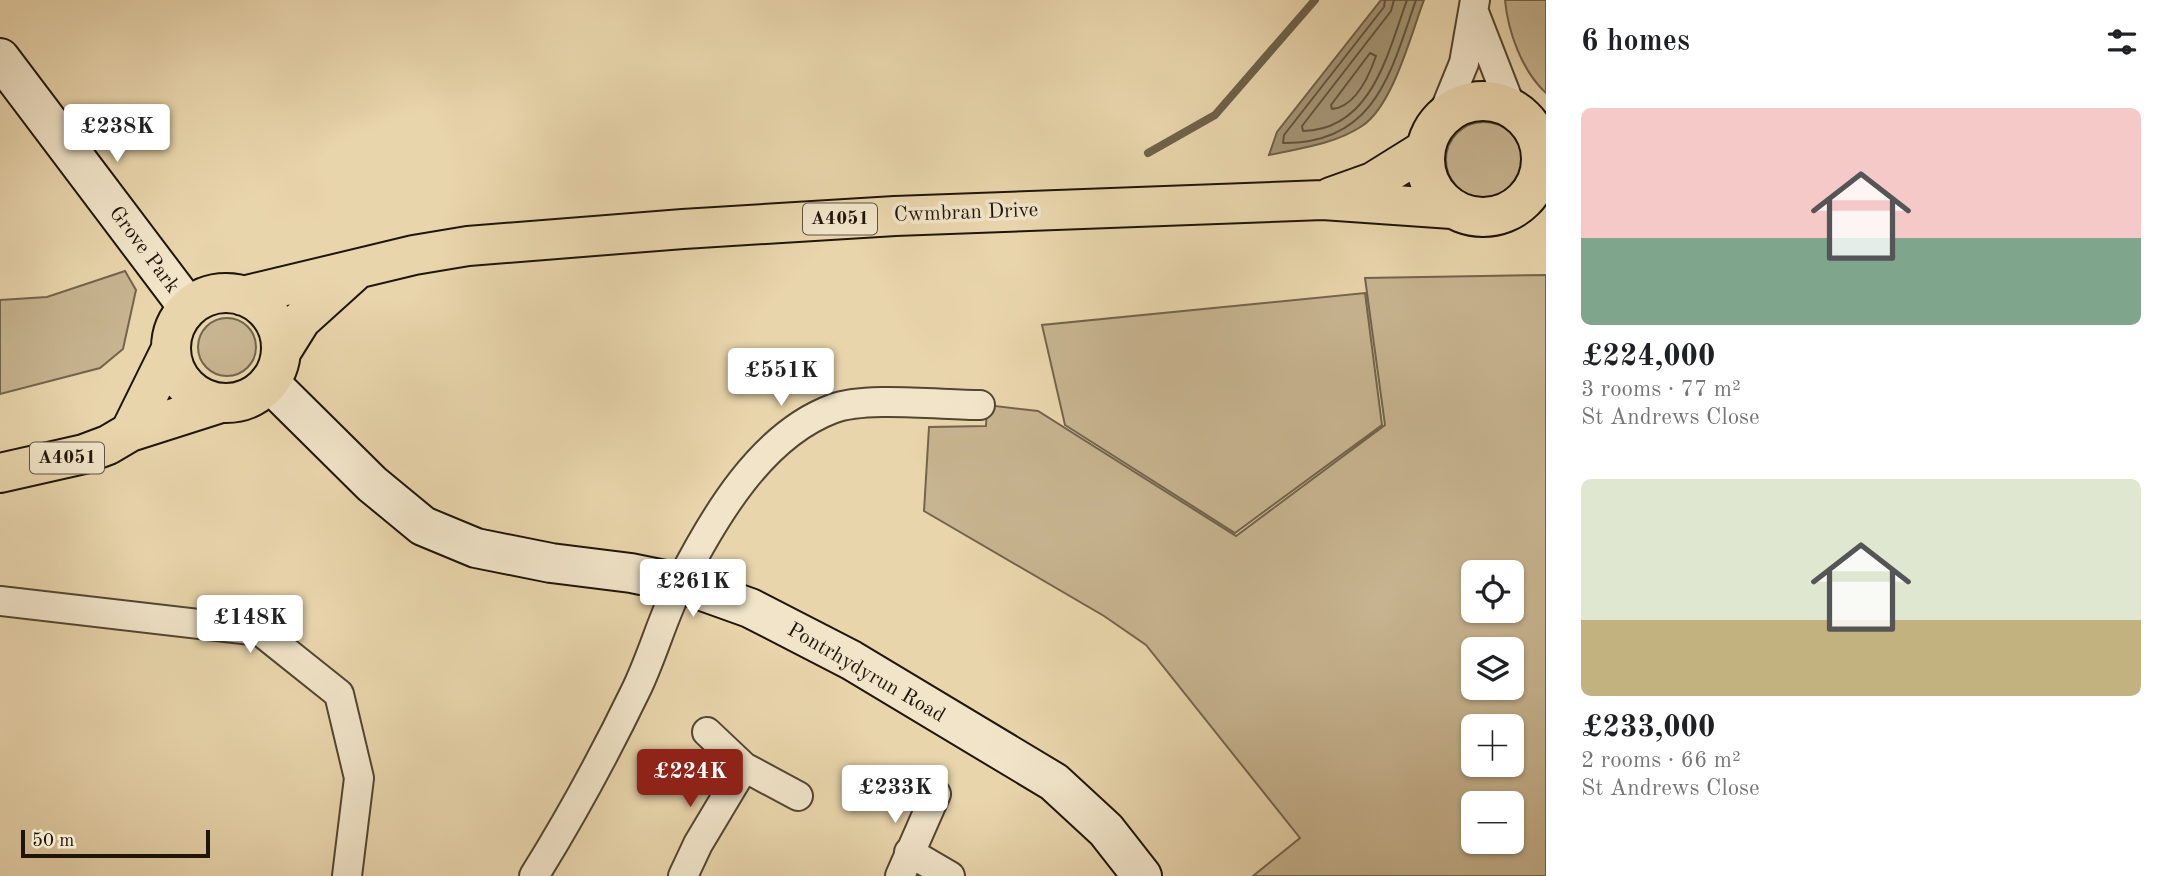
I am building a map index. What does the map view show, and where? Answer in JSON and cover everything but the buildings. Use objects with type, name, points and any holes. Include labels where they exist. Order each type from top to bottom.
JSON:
[{"type":"main road","name":"Cwmbran Drive","points":[[360,268],[468,246],[895,216],[1323,201],[1452,209],[1467,216],[1491,217],[1536,200],[1535,187],[1541,165],[1539,142],[1530,124],[1494,102],[1475,101],[1458,106],[1434,133],[1373,182],[1323,201]]},
{"type":"main road","points":[[1434,133],[1425,167],[1439,198],[1452,209]]},
{"type":"main road","name":"A4051","points":[[243,296],[360,268]]},
{"type":"main road","name":"A4051","points":[[275,367],[301,320],[360,268]]},
{"type":"main road","points":[[214,294],[243,296],[256,302],[275,324],[275,367],[247,398],[221,403],[201,398],[185,386],[174,369],[171,349],[176,326],[188,307],[214,294]]},
{"type":"main road","name":"A4051","points":[[130,432],[171,349]]},
{"type":"main road","name":"A4051","points":[[0,474],[84,454],[130,432],[221,403]]},
{"type":"street","points":[[1474,6],[1530,124]]},
{"type":"street","points":[[1434,133],[1464,63],[1474,6]]},
{"type":"street","name":"Grove Park","points":[[0,58],[188,307]]},
{"type":"street","name":"Pontrhydyrun Road","points":[[275,367],[372,484],[424,526],[476,548],[551,563],[631,573],[680,583],[750,608],[851,660],[1054,782],[1106,830],[1142,876]]},
{"type":"street","points":[[543,873],[639,684],[680,583],[723,508],[763,458],[800,424],[851,404],[980,405]]},
{"type":"street","points":[[0,601],[260,631],[339,694],[359,778],[346,876]]},
{"type":"street","points":[[707,732],[744,767],[798,796]]},
{"type":"street","points":[[683,876],[698,844],[744,767]]},
{"type":"street","points":[[936,794],[905,864],[950,876]]},
{"type":"shaded area","points":[[1505,0],[1546,0],[1546,93],[1523,62],[1509,25]]},
{"type":"shaded area","points":[[1484,122],[1498,125],[1511,133],[1519,146],[1522,160],[1519,174],[1511,187],[1498,195],[1484,198],[1470,195],[1457,187],[1449,174],[1446,160],[1449,146],[1457,133],[1470,125]]},
{"type":"shaded area","points":[[125,271],[136,290],[123,349],[100,368],[0,394],[0,300],[47,297]]},
{"type":"shaded area","points":[[1546,275],[1546,876],[1253,876],[1300,838],[1146,645],[1104,616],[924,511],[929,427],[986,426],[987,405],[1038,411],[1236,536],[1385,425],[1365,278]]},
{"type":"shaded area","points":[[1365,293],[1382,425],[1235,533],[1065,425],[1042,325]]},
{"type":"shaded area","points":[[221,318],[233,318],[248,326],[256,341],[256,353],[248,368],[233,376],[221,376],[206,368],[198,353],[198,341],[206,326]]},
{"type":"water","points":[[1381,0],[1424,0],[1400,68],[1383,103],[1373,116],[1352,132],[1317,145],[1269,155],[1277,132]]},
{"type":"waterway","points":[[1148,153],[1215,115],[1315,0]]}]
